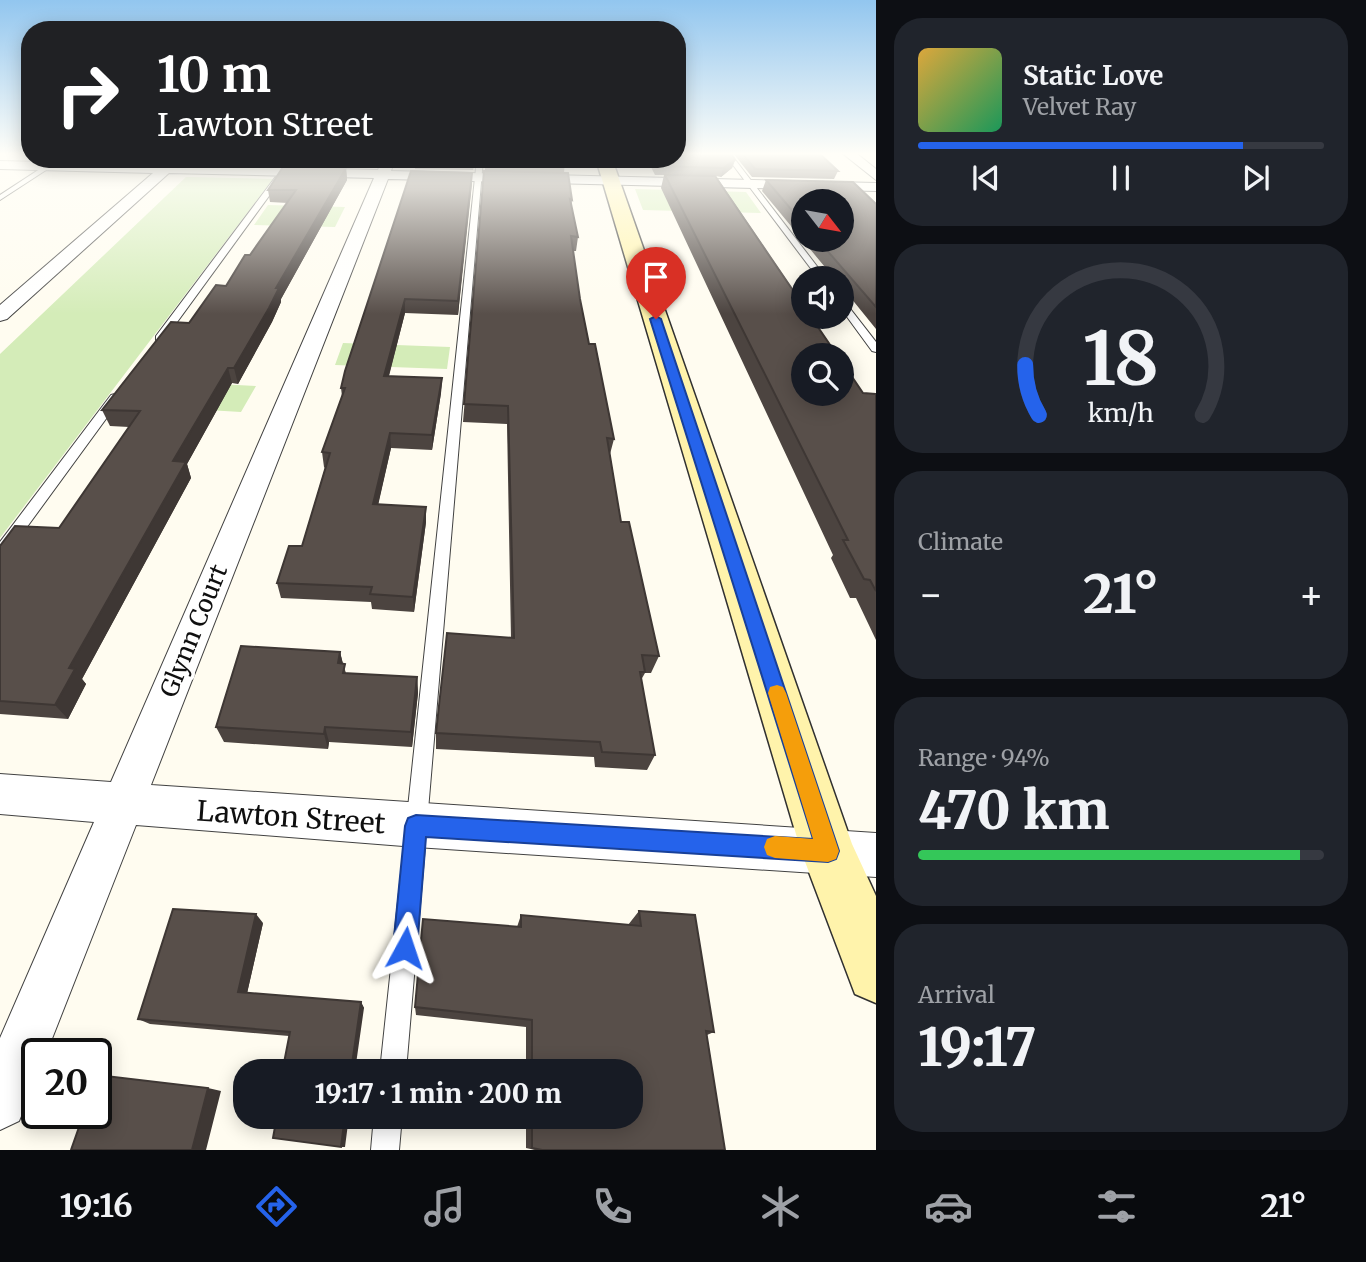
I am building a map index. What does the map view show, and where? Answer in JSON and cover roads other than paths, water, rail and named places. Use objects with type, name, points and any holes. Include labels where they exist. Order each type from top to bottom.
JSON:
[{"type":"street","points":[[0,315],[123,207]]},
{"type":"street","name":"Glynn Court","points":[[0,1102],[369,207]]},
{"type":"street","points":[[619,207],[828,851],[864,936],[876,973]]},
{"type":"street","name":"Lawton Street","points":[[0,794],[416,826],[876,855]]},
{"type":"lane","points":[[156,344],[258,207]]},
{"type":"lane","points":[[394,1059],[475,207]]},
{"type":"lane","points":[[768,207],[813,266]]},
{"type":"lane","points":[[854,320],[876,349]]},
{"type":"lane","points":[[0,553],[123,388]]},
{"type":"lane","points":[[385,1150],[387,1129]]}]
